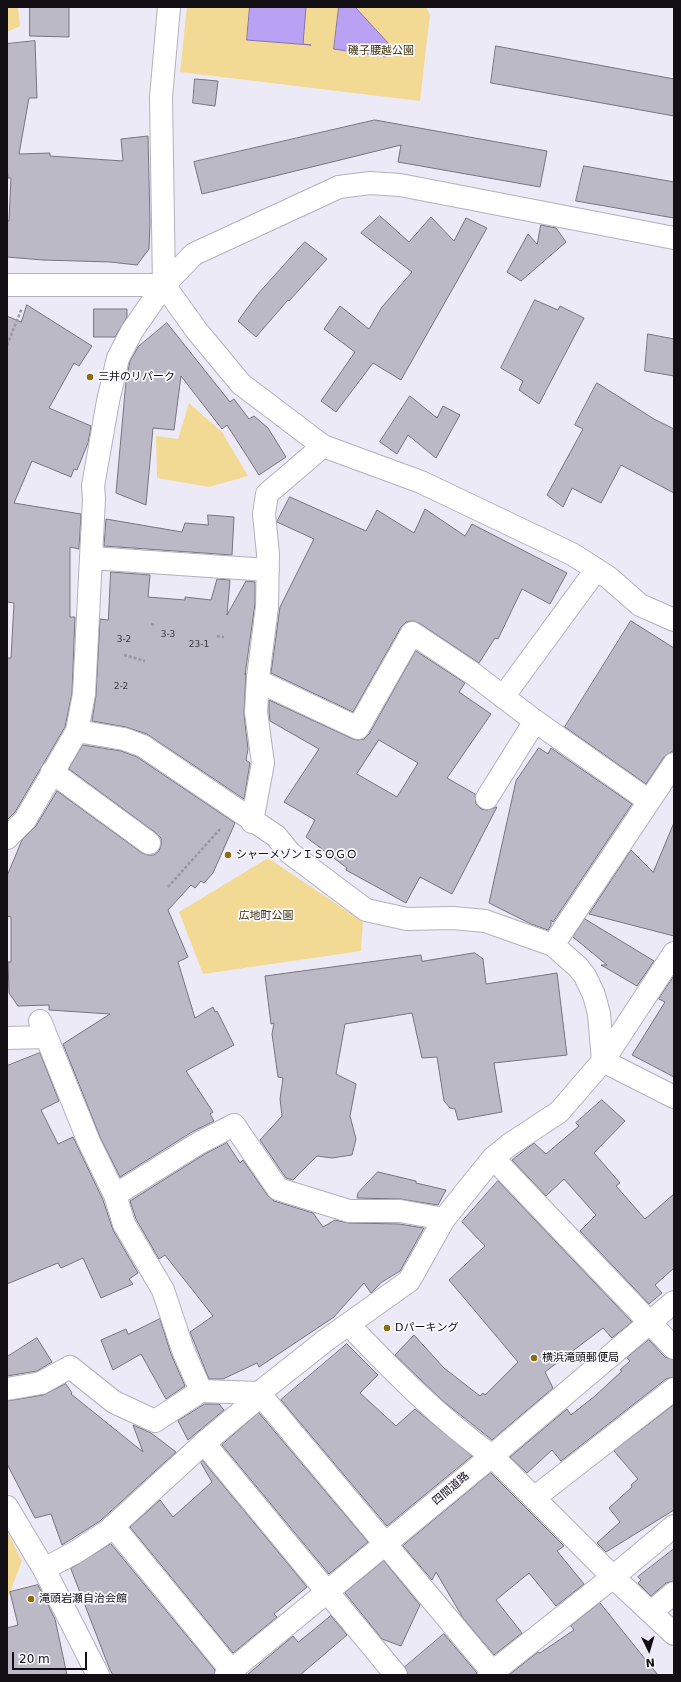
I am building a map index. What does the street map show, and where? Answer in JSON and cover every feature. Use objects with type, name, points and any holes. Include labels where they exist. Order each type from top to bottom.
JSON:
[{"type":"street","points":[[169,7],[161,98],[164,285],[197,331],[241,384],[323,446],[421,482],[572,554],[608,577],[640,605],[674,620]]},
{"type":"street","points":[[7,838],[25,820],[77,731],[84,694],[94,499],[93,486],[105,414],[118,358],[132,331],[164,285],[194,254],[339,187],[370,183],[400,185],[674,238]]},
{"type":"street","points":[[7,285],[164,285]]},
{"type":"street","points":[[252,822],[263,763],[256,712],[258,680],[267,607],[268,554],[264,514],[268,494],[323,446]]},
{"type":"street","points":[[91,558],[268,570]]},
{"type":"street","points":[[503,697],[596,570]]},
{"type":"street","points":[[258,680],[358,728],[412,633],[472,673],[535,721],[649,801]]},
{"type":"street","points":[[487,798],[535,721]]},
{"type":"street","points":[[77,731],[124,739],[143,746],[252,822],[276,836],[290,852],[366,910],[407,919],[453,918],[486,921],[553,945],[578,967],[585,976],[594,995],[600,1014],[603,1061]]},
{"type":"street","points":[[553,945],[674,764]]},
{"type":"street","points":[[52,772],[149,843]]},
{"type":"street","points":[[44,1569],[76,1552],[113,1526],[204,1443],[252,1403],[259,1393],[326,1340],[409,1281],[444,1220],[493,1158],[509,1145],[559,1112],[603,1061],[674,953]]},
{"type":"street","points":[[7,1038],[43,1029],[89,1142],[115,1195],[124,1224],[163,1290],[183,1350],[201,1391]]},
{"type":"street","points":[[603,1061],[674,1097]]},
{"type":"street","points":[[115,1195],[199,1143],[234,1125],[278,1189],[349,1211],[400,1211],[444,1220]]},
{"type":"street","points":[[493,1158],[674,1348]]},
{"type":"street","name":"四間道路","points":[[231,1674],[674,1302]]},
{"type":"street","points":[[349,1325],[420,1396],[492,1456],[612,1577],[674,1634]]},
{"type":"street","points":[[7,1389],[41,1383],[70,1367],[114,1402],[155,1421],[201,1391],[259,1393],[492,1674],[674,1526]]},
{"type":"street","points":[[534,1498],[674,1389]]},
{"type":"street","points":[[204,1443],[396,1675]]},
{"type":"street","points":[[7,1507],[44,1569],[98,1675]]},
{"type":"street","points":[[113,1526],[231,1674]]},
{"type":"street","points":[[651,1612],[674,1594]]},
{"type":"path","points":[[7,345],[24,304]]},
{"type":"path","points":[[151,624],[155,625]]},
{"type":"path","points":[[217,636],[224,637]]},
{"type":"path","points":[[124,655],[145,661]]},
{"type":"path","points":[[168,887],[225,824]]},
{"type":"green space","points":[[7,7],[18,7],[20,26],[7,32]]},
{"type":"green space","name":"磯子腰越公園","points":[[187,7],[426,7],[430,15],[420,101],[180,72]]},
{"type":"green space","points":[[189,403],[222,432],[248,476],[209,487],[157,478],[156,436],[178,439]]},
{"type":"green space","name":"広地町公園","points":[[268,858],[363,922],[361,951],[203,974],[179,912]]},
{"type":"green space","points":[[7,1531],[22,1561],[7,1600]]},
{"type":"shaded area","points":[[250,7],[306,7],[303,44],[311,45],[247,40]]},
{"type":"shaded area","points":[[339,7],[355,7],[389,44],[386,57],[334,49]]},
{"type":"building","points":[[30,7],[69,7],[69,37],[30,36]]},
{"type":"building","points":[[35,41],[37,98],[29,98],[19,154],[50,153],[50,156],[123,161],[121,139],[148,136],[150,222],[149,249],[137,265],[110,262],[43,260],[7,257],[7,221],[9,221],[11,178],[8,178],[7,165],[7,44]]},
{"type":"building","points":[[496,46],[674,79],[674,116],[491,83]]},
{"type":"building","points":[[195,79],[218,81],[215,106],[193,103]]},
{"type":"building","points":[[375,120],[547,151],[540,187],[398,162],[401,145],[202,194],[194,162]]},
{"type":"building","points":[[584,166],[674,182],[674,218],[576,201]]},
{"type":"building","points":[[380,216],[409,242],[431,217],[454,241],[466,218],[487,228],[401,380],[373,363],[336,412],[321,401],[355,352],[324,329],[340,306],[369,329],[382,307],[412,272],[361,233]]},
{"type":"building","points":[[541,225],[556,228],[566,242],[521,281],[507,272],[528,234],[537,244]]},
{"type":"building","points":[[305,242],[327,259],[289,301],[288,300],[256,337],[238,321],[257,295]]},
{"type":"building","points":[[535,300],[558,310],[560,306],[584,318],[539,404],[519,390],[523,381],[501,368]]},
{"type":"building","points":[[27,305],[92,346],[79,366],[74,363],[49,408],[91,426],[88,443],[77,470],[74,469],[71,477],[32,461],[14,503],[81,514],[79,549],[70,547],[70,617],[75,617],[72,693],[65,727],[15,812],[7,820],[7,658],[11,658],[14,603],[7,602],[7,316],[21,322]]},
{"type":"building","points":[[94,309],[127,309],[127,317],[115,337],[94,337]]},
{"type":"building","points":[[167,323],[230,402],[234,399],[249,419],[254,416],[268,428],[286,457],[259,475],[227,425],[222,429],[181,376],[174,430],[153,428],[146,505],[116,493],[126,381],[130,361],[138,347]]},
{"type":"building","points":[[648,334],[674,339],[674,376],[645,371]]},
{"type":"building","points":[[597,383],[654,419],[674,429],[674,493],[621,465],[601,503],[572,488],[563,507],[547,495],[583,429],[575,425]]},
{"type":"building","points":[[410,396],[437,418],[443,406],[460,415],[436,458],[408,435],[397,454],[380,442]]},
{"type":"building","points":[[290,497],[366,531],[377,510],[414,533],[425,509],[465,536],[472,524],[567,573],[550,604],[522,589],[498,639],[495,638],[479,663],[419,623],[412,621],[406,622],[401,627],[353,712],[271,673],[280,607],[314,539],[277,522]]},
{"type":"building","points":[[208,515],[234,517],[232,555],[104,546],[106,519],[182,532],[185,523],[208,525]]},
{"type":"building","points":[[111,572],[150,575],[148,597],[185,600],[185,597],[211,600],[217,579],[230,580],[227,615],[246,581],[255,582],[255,604],[245,675],[246,673],[244,714],[248,749],[246,760],[250,763],[244,799],[147,734],[126,727],[92,721],[96,695],[100,619],[108,620]]},
{"type":"building","points":[[631,621],[674,648],[674,750],[664,757],[646,784],[565,727]]},
{"type":"building","points":[[416,651],[465,683],[459,692],[491,714],[447,778],[475,794],[476,804],[481,809],[487,810],[497,807],[452,894],[420,877],[406,903],[346,870],[347,868],[306,837],[315,820],[284,802],[319,749],[270,721],[269,700],[353,739],[364,739],[369,734]],"holes":[[[379,740],[418,763],[397,797],[357,774]]]},
{"type":"building","points":[[83,745],[121,751],[137,757],[235,823],[213,873],[204,883],[201,881],[195,888],[191,885],[168,910],[188,957],[178,962],[195,1018],[213,1007],[215,1012],[217,1011],[234,1045],[186,1071],[213,1112],[210,1114],[214,1121],[192,1132],[120,1177],[100,1137],[63,1044],[110,1014],[49,1010],[49,1005],[18,1006],[9,993],[8,962],[11,962],[11,917],[7,916],[7,876],[22,840],[36,826],[57,791],[142,853],[154,855],[159,851],[161,845],[161,838],[156,833],[69,769]]},
{"type":"building","points":[[539,748],[548,754],[551,748],[632,804],[553,922],[551,920],[551,925],[548,930],[531,924],[489,903],[516,781]]},
{"type":"building","points":[[674,823],[674,936],[589,914],[631,850],[653,872]]},
{"type":"building","points":[[585,919],[654,961],[637,986],[601,965],[607,965],[573,937]]},
{"type":"building","points":[[475,953],[483,959],[486,984],[557,973],[567,1055],[494,1063],[502,1112],[458,1120],[455,1109],[450,1108],[444,1101],[437,1057],[422,1058],[412,1013],[345,1024],[336,1074],[356,1084],[350,1116],[356,1139],[352,1155],[332,1158],[317,1156],[293,1180],[286,1178],[260,1140],[282,1116],[280,1099],[283,1078],[278,1077],[272,1034],[274,1023],[271,1024],[265,976],[421,955],[422,961]]},
{"type":"building","points":[[674,976],[674,1077],[632,1055],[665,1002],[659,999]]},
{"type":"building","points":[[40,1053],[59,1101],[41,1110],[58,1144],[73,1137],[103,1200],[113,1230],[138,1273],[129,1279],[133,1284],[101,1298],[83,1258],[61,1268],[58,1263],[7,1284],[7,1066]]},
{"type":"building","points":[[602,1100],[625,1121],[594,1153],[620,1183],[616,1186],[645,1219],[674,1194],[674,1268],[655,1285],[662,1293],[649,1304],[580,1231],[596,1215],[564,1179],[546,1196],[512,1160],[534,1143],[546,1154],[579,1126],[576,1123]]},
{"type":"building","points":[[227,1143],[240,1163],[243,1160],[268,1196],[274,1201],[313,1213],[323,1227],[335,1220],[349,1223],[399,1224],[424,1228],[400,1271],[382,1282],[371,1293],[364,1283],[334,1317],[259,1367],[257,1363],[223,1379],[209,1379],[190,1332],[213,1316],[165,1255],[159,1259],[136,1219],[130,1201],[205,1154]]},
{"type":"building","points":[[378,1172],[446,1190],[438,1205],[400,1199],[357,1198],[358,1193]]},
{"type":"building","points":[[498,1181],[632,1322],[612,1338],[603,1328],[545,1372],[553,1388],[492,1440],[443,1401],[395,1355],[414,1335],[444,1368],[480,1396],[483,1393],[485,1395],[518,1362],[449,1280],[485,1246],[462,1222]]},
{"type":"building","points":[[160,1319],[171,1354],[185,1386],[166,1399],[141,1354],[113,1370],[101,1340],[126,1329],[128,1334]]},
{"type":"building","points":[[37,1338],[52,1362],[37,1371],[7,1376],[7,1357]]},
{"type":"building","points":[[649,1340],[665,1357],[674,1360],[674,1377],[666,1379],[561,1461],[552,1450],[527,1473],[510,1457],[567,1409],[571,1415],[595,1396],[622,1371],[620,1370],[630,1361],[627,1358]]},
{"type":"building","points":[[347,1344],[378,1375],[360,1393],[396,1426],[415,1409],[472,1456],[387,1526],[281,1400]]},
{"type":"building","points":[[66,1384],[72,1393],[71,1394],[143,1452],[133,1425],[151,1433],[176,1452],[100,1521],[62,1545],[51,1514],[35,1518],[7,1464],[7,1401],[43,1395]]},
{"type":"building","points":[[205,1404],[219,1404],[224,1410],[188,1440],[178,1421]]},
{"type":"building","points":[[674,1405],[674,1510],[606,1552],[597,1543],[620,1522],[609,1508],[632,1487],[631,1485],[638,1479],[614,1451]]},
{"type":"building","points":[[259,1413],[368,1542],[329,1574],[222,1445]]},
{"type":"building","points":[[203,1461],[307,1587],[274,1614],[277,1617],[233,1653],[130,1527],[160,1500],[173,1517],[212,1482],[201,1463]]},
{"type":"building","points":[[491,1473],[564,1546],[557,1551],[584,1584],[556,1606],[529,1573],[496,1600],[522,1633],[494,1655],[463,1618],[436,1572],[432,1580],[403,1546]]},
{"type":"building","points":[[111,1544],[215,1670],[214,1675],[113,1675],[71,1569]]},
{"type":"building","points":[[674,1549],[674,1581],[666,1583],[651,1596],[638,1583],[641,1580],[638,1577]]},
{"type":"building","points":[[384,1561],[420,1605],[401,1646],[382,1639],[345,1593]]},
{"type":"building","points":[[38,1585],[55,1619],[67,1675],[7,1675],[7,1628],[18,1625],[10,1592]]},
{"type":"building","points":[[600,1603],[658,1675],[509,1675],[538,1652],[540,1653],[574,1630],[571,1626]]},
{"type":"building","points":[[331,1616],[347,1635],[300,1675],[247,1675],[293,1636],[298,1642]]},
{"type":"building","points":[[444,1634],[477,1673],[477,1675],[408,1675],[405,1667]]},
{"type":"place","name":"三井のリパーク","points":[[90,377]]},
{"type":"place","name":"シャーメゾンＩＳＯＧＯ","points":[[228,855]]},
{"type":"place","name":"Dパーキング","points":[[387,1328]]},
{"type":"place","name":"横浜滝頭郵便局","points":[[534,1358]]},
{"type":"place","name":"滝頭岩瀬自治会館","points":[[31,1599]]}]
